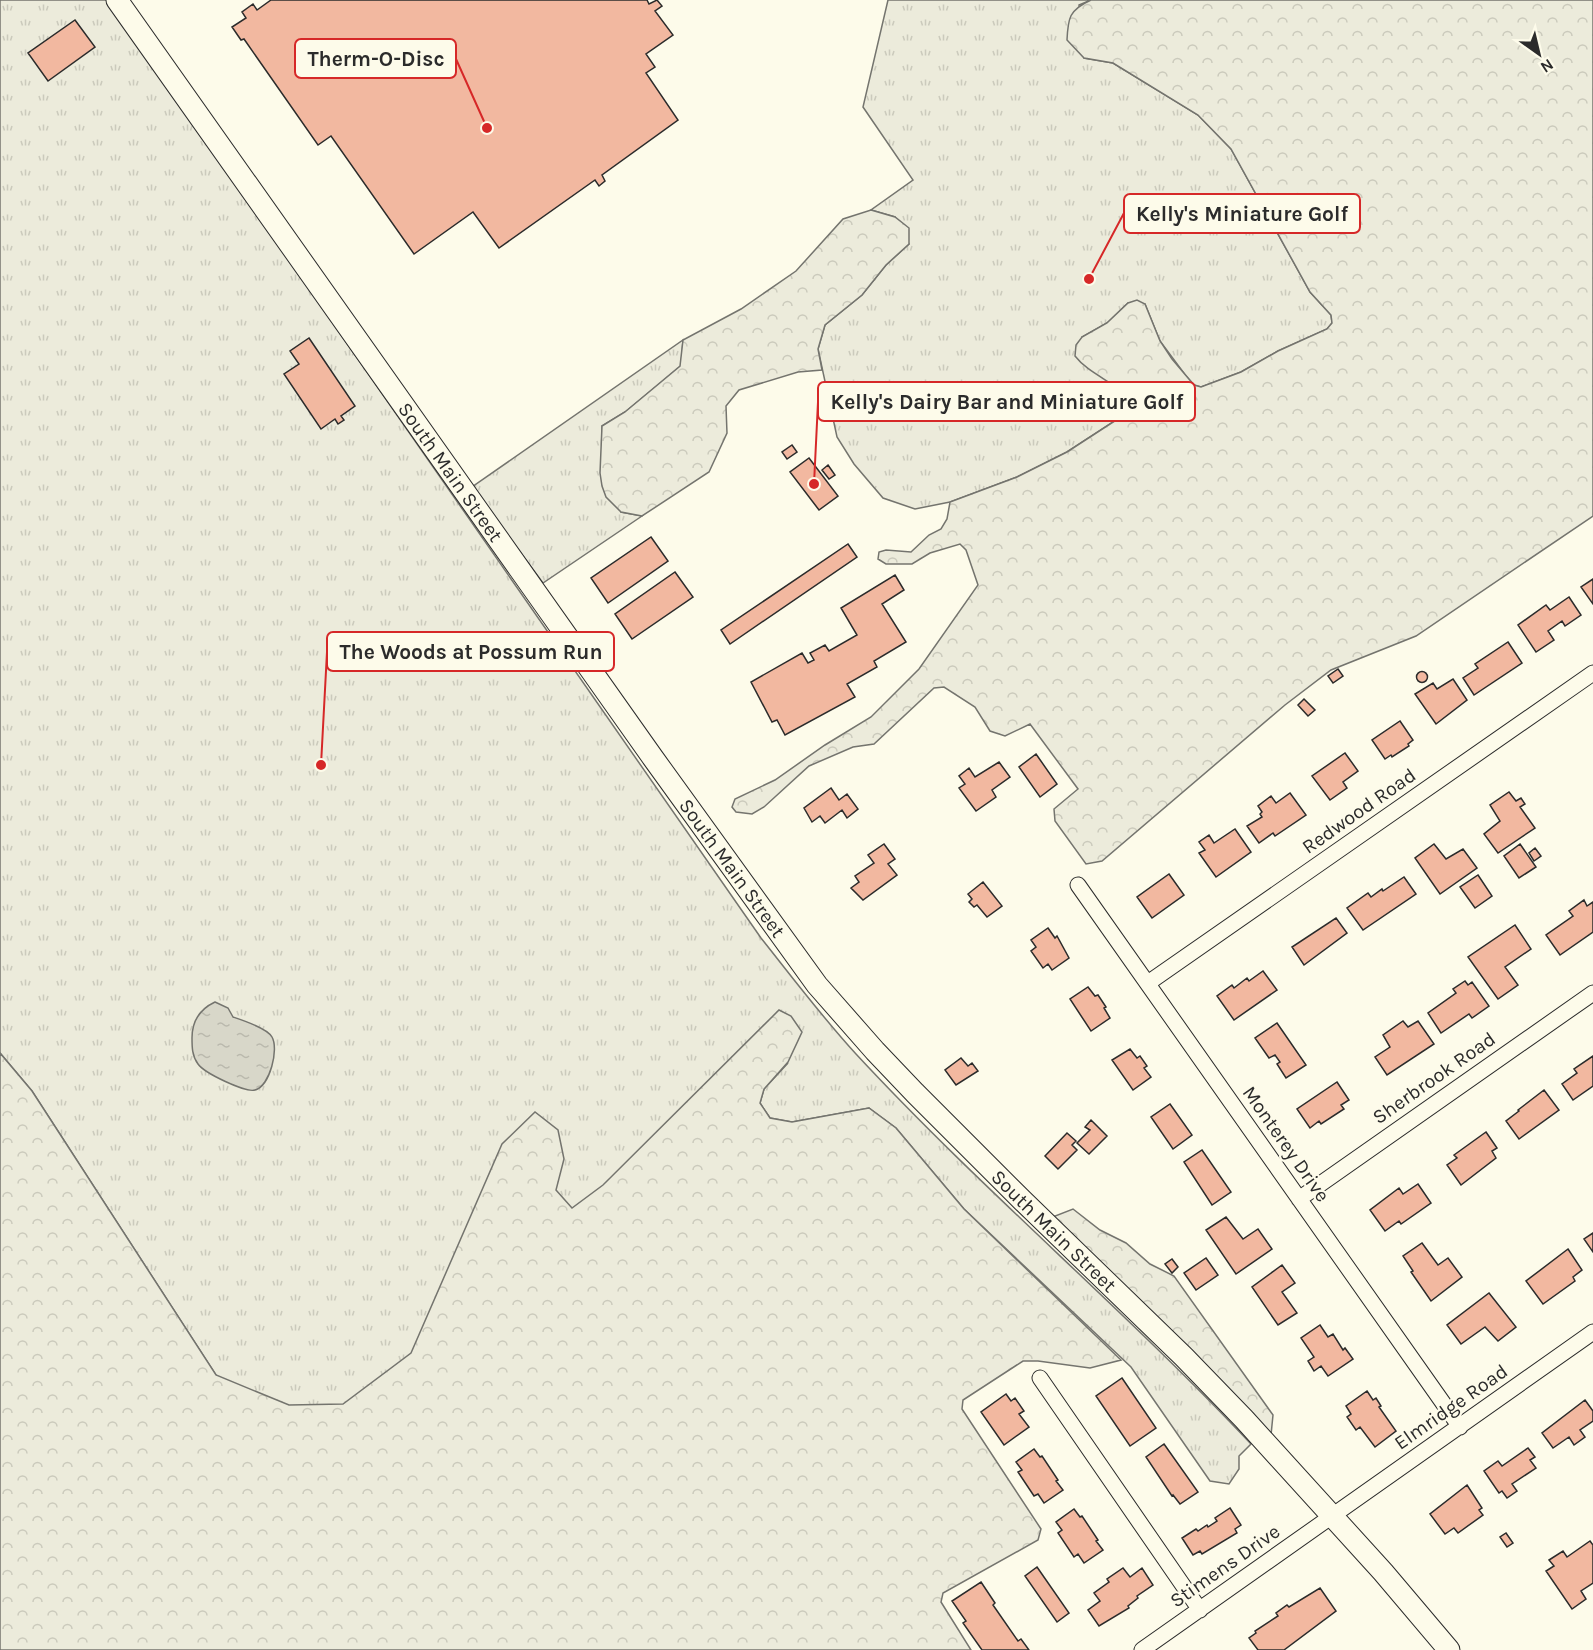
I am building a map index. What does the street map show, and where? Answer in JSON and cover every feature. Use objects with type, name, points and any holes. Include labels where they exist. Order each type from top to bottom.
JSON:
[{"type":"street","name":"South Main Street","points":[[117,0],[653,758],[817,985],[915,1093],[1184,1357],[1333,1516],[1449,1650]]},
{"type":"street","name":"Redwood Road","points":[[1148,983],[1593,673]]},
{"type":"street","name":"Monterey Drive","points":[[1078,885],[1460,1427]]},
{"type":"street","name":"Sherbrook Road","points":[[1299,1198],[1593,993]]},
{"type":"street","name":"Elmridge Road","points":[[1333,1516],[1593,1332]]},
{"type":"street","points":[[1040,1378],[1200,1610]]},
{"type":"street","name":"Stimens Drive","points":[[1142,1650],[1333,1516]]},
{"type":"green space","points":[[0,0],[108,0],[761,938],[831,1026],[904,1104],[1153,1345],[1251,1444],[1239,1456],[1239,1469],[1229,1484],[1210,1481],[1131,1367],[964,1209],[896,1128],[869,1108],[792,1122],[770,1118],[760,1103],[764,1089],[788,1063],[384,1435],[249,1426],[32,1091],[0,1053]]},
{"type":"green space","points":[[888,0],[1091,0],[1079,5],[1084,58],[1113,63],[1198,115],[1231,149],[1310,292],[1331,315],[1332,323],[1327,329],[1278,351],[1241,372],[1201,387],[1194,385],[1160,341],[1145,304],[1128,303],[1107,323],[1082,337],[1117,386],[1127,396],[1127,413],[1067,452],[1017,477],[950,502],[915,509],[883,498],[854,464],[837,437],[818,349],[825,325],[862,295],[886,265],[909,244],[895,217],[871,210],[913,180],[863,107]]},
{"type":"green space","points":[[1091,0],[1593,0],[1593,516],[1416,636],[1331,670],[1285,705],[1102,861],[1086,864],[1055,821],[1054,809],[1078,789],[1030,724],[1005,736],[990,731],[975,707],[944,687],[934,688],[874,744],[853,747],[809,766],[764,807],[752,814],[736,812],[732,807],[735,799],[775,780],[825,745],[871,717],[919,669],[978,585],[966,550],[960,544],[930,553],[912,564],[886,564],[878,559],[879,552],[886,550],[911,552],[929,535],[941,529],[947,519],[950,502],[1017,477],[1067,452],[1127,413],[1127,396],[1086,367],[1075,356],[1076,345],[1082,337],[1107,323],[1128,303],[1137,300],[1145,304],[1160,341],[1172,359],[1194,385],[1201,387],[1241,372],[1278,351],[1327,329],[1332,323],[1331,315],[1310,292],[1231,149],[1198,115],[1113,63],[1084,58],[1067,40],[1069,20],[1074,11]]},
{"type":"green space","points":[[871,210],[895,217],[909,228],[909,244],[886,265],[862,295],[825,325],[818,349],[822,370],[798,372],[739,390],[726,406],[727,433],[709,472],[642,516],[621,512],[606,497],[602,486],[600,473],[602,426],[625,412],[680,366],[683,340],[741,309],[796,271],[843,219]]},
{"type":"green space","points":[[683,340],[681,366],[625,412],[602,426],[602,449],[621,512],[642,516],[543,583],[472,487]]},
{"type":"green space","points":[[779,1010],[791,1016],[802,1032],[788,1062],[764,1089],[760,1103],[770,1118],[792,1122],[869,1108],[896,1128],[964,1209],[1121,1360],[1090,1368],[1023,1361],[963,1400],[962,1409],[1041,1529],[1038,1540],[943,1593],[941,1602],[971,1650],[0,1650],[0,1053],[32,1091],[216,1375],[289,1405],[343,1404],[411,1353],[502,1144],[535,1112],[558,1130],[564,1159],[556,1190],[572,1208],[603,1185]]},
{"type":"green space","points":[[1073,1209],[1100,1230],[1126,1243],[1150,1264],[1174,1276],[1273,1415],[1271,1435],[1050,1218]]},
{"type":"water","points":[[215,1002],[228,1008],[233,1017],[260,1028],[272,1037],[274,1058],[272,1067],[265,1082],[255,1090],[243,1088],[216,1077],[202,1068],[195,1058],[192,1048],[192,1032],[195,1021],[205,1008]]},
{"type":"building","points":[[271,0],[647,0],[649,4],[657,0],[662,6],[655,11],[673,35],[646,54],[655,67],[646,73],[678,120],[602,175],[605,181],[599,186],[595,180],[499,248],[473,212],[414,254],[331,136],[318,145],[244,39],[241,40],[232,27],[246,18],[242,12],[253,4],[257,10]]},
{"type":"building","points":[[75,20],[95,47],[48,81],[28,53]]},
{"type":"building","points":[[309,338],[355,406],[341,416],[344,420],[338,424],[335,419],[321,429],[284,374],[299,364],[290,351]]},
{"type":"building","points":[[792,445],[797,452],[787,459],[782,452]]},
{"type":"building","points":[[809,458],[838,496],[819,510],[790,472]]},
{"type":"building","points":[[828,465],[835,475],[829,479],[822,470]]},
{"type":"building","points":[[651,537],[668,561],[608,603],[591,578]]},
{"type":"building","points":[[848,544],[857,557],[730,644],[721,630]]},
{"type":"building","points":[[675,572],[693,597],[632,639],[615,614]]},
{"type":"building","points":[[895,575],[904,590],[882,604],[906,642],[874,661],[877,667],[847,684],[855,697],[785,735],[777,720],[772,722],[751,682],[802,653],[808,663],[814,660],[810,653],[825,645],[829,651],[857,635],[841,608]]},
{"type":"building","points":[[1593,579],[1593,604],[1581,587]]},
{"type":"building","points":[[1569,597],[1581,615],[1565,626],[1562,621],[1548,631],[1554,640],[1536,652],[1518,625],[1546,605],[1550,610]]},
{"type":"building","points":[[1508,642],[1522,663],[1474,695],[1463,678],[1478,668],[1475,664]]},
{"type":"building","points":[[1338,669],[1343,676],[1333,683],[1328,676]]},
{"type":"building","points":[[1422,672],[1426,673],[1426,681],[1422,682],[1418,681],[1417,677],[1418,673]]},
{"type":"building","points":[[1453,679],[1467,700],[1436,724],[1415,694],[1433,683],[1437,689]]},
{"type":"building","points":[[1304,699],[1315,710],[1308,716],[1298,705]]},
{"type":"building","points":[[1400,721],[1413,740],[1408,744],[1409,746],[1385,759],[1372,740]]},
{"type":"building","points":[[1345,753],[1358,771],[1343,782],[1347,788],[1330,800],[1312,776]]},
{"type":"building","points":[[1036,754],[1057,784],[1040,797],[1019,767]]},
{"type":"building","points":[[999,762],[1010,777],[992,790],[996,797],[976,811],[959,788],[965,784],[959,776],[969,768],[975,777]]},
{"type":"building","points":[[831,788],[839,800],[847,794],[858,809],[847,818],[842,810],[825,823],[820,816],[812,822],[804,808]]},
{"type":"building","points":[[1509,792],[1516,801],[1521,798],[1525,804],[1520,807],[1535,828],[1498,853],[1484,834],[1500,821],[1490,805]]},
{"type":"building","points":[[1290,793],[1306,815],[1275,836],[1273,833],[1259,843],[1247,826],[1262,817],[1258,806],[1271,796],[1276,803]]},
{"type":"building","points":[[1235,829],[1251,852],[1216,877],[1199,853],[1205,850],[1199,842],[1209,835],[1214,843]]},
{"type":"building","points":[[884,844],[895,859],[888,864],[897,875],[863,900],[851,888],[859,882],[855,876],[874,863],[868,855]]},
{"type":"building","points":[[1434,844],[1446,859],[1463,849],[1477,868],[1440,894],[1415,858]]},
{"type":"building","points":[[1520,844],[1536,867],[1519,878],[1504,856]]},
{"type":"building","points":[[1535,848],[1541,856],[1534,861],[1529,853]]},
{"type":"building","points":[[1169,874],[1184,895],[1152,918],[1137,897]]},
{"type":"building","points":[[1478,875],[1492,896],[1475,908],[1460,887]]},
{"type":"building","points":[[1404,877],[1416,894],[1363,930],[1347,908],[1368,893],[1371,897]]},
{"type":"building","points":[[983,882],[1002,906],[987,917],[977,905],[974,907],[969,902],[972,899],[968,894]]},
{"type":"building","points":[[1584,900],[1587,906],[1593,902],[1593,932],[1560,955],[1546,935],[1573,916],[1569,911]]},
{"type":"building","points":[[1336,918],[1347,933],[1304,965],[1292,947]]},
{"type":"building","points":[[1515,925],[1531,949],[1505,967],[1518,985],[1498,999],[1468,957]]},
{"type":"building","points":[[1048,928],[1055,938],[1057,936],[1069,958],[1052,970],[1048,964],[1043,968],[1031,951],[1036,947],[1031,940]]},
{"type":"building","points":[[1263,971],[1277,990],[1234,1020],[1217,996],[1232,985],[1234,988],[1247,978],[1249,981]]},
{"type":"building","points":[[1465,981],[1468,985],[1472,982],[1489,1006],[1472,1018],[1469,1014],[1441,1033],[1428,1013],[1456,993],[1453,989]]},
{"type":"building","points":[[1088,987],[1095,996],[1098,995],[1110,1018],[1091,1031],[1070,999]]},
{"type":"building","points":[[1403,1021],[1408,1027],[1418,1021],[1434,1044],[1387,1075],[1375,1057],[1390,1047],[1383,1035]]},
{"type":"building","points":[[1277,1023],[1306,1065],[1286,1078],[1277,1064],[1280,1062],[1275,1055],[1269,1058],[1255,1038]]},
{"type":"building","points":[[1130,1049],[1137,1058],[1140,1056],[1147,1066],[1144,1068],[1151,1077],[1133,1090],[1112,1060]]},
{"type":"building","points":[[1593,1056],[1593,1086],[1573,1100],[1562,1084],[1577,1073],[1574,1069]]},
{"type":"building","points":[[961,1058],[968,1066],[972,1063],[978,1071],[956,1085],[945,1070]]},
{"type":"building","points":[[1337,1082],[1349,1100],[1341,1105],[1344,1109],[1321,1124],[1319,1121],[1310,1128],[1297,1109]]},
{"type":"building","points":[[1544,1090],[1559,1110],[1519,1139],[1506,1121]]},
{"type":"building","points":[[1170,1104],[1192,1135],[1173,1149],[1151,1117]]},
{"type":"building","points":[[1091,1120],[1107,1136],[1089,1154],[1077,1143],[1090,1130],[1085,1127]]},
{"type":"building","points":[[1486,1132],[1497,1148],[1492,1151],[1496,1158],[1461,1185],[1447,1165],[1457,1158],[1454,1155]]},
{"type":"building","points":[[1067,1133],[1076,1141],[1072,1145],[1077,1150],[1058,1169],[1045,1156]]},
{"type":"building","points":[[1202,1150],[1231,1192],[1212,1205],[1184,1162]]},
{"type":"building","points":[[1418,1184],[1431,1203],[1401,1224],[1399,1221],[1385,1231],[1370,1210],[1399,1188],[1403,1194]]},
{"type":"building","points":[[1226,1217],[1243,1239],[1258,1229],[1272,1249],[1236,1274],[1206,1230]]},
{"type":"building","points":[[1593,1233],[1593,1252],[1584,1239]]},
{"type":"building","points":[[1422,1243],[1438,1265],[1448,1258],[1462,1277],[1431,1301],[1403,1256]]},
{"type":"building","points":[[1568,1249],[1582,1270],[1573,1277],[1575,1281],[1543,1304],[1526,1281]]},
{"type":"building","points":[[1206,1258],[1218,1275],[1196,1290],[1184,1273]]},
{"type":"building","points":[[1172,1259],[1178,1267],[1172,1273],[1165,1264]]},
{"type":"building","points":[[1282,1265],[1295,1283],[1282,1292],[1297,1313],[1278,1325],[1252,1287]]},
{"type":"building","points":[[1489,1293],[1516,1327],[1498,1341],[1485,1327],[1461,1344],[1447,1325]]},
{"type":"building","points":[[1320,1325],[1328,1337],[1333,1334],[1343,1350],[1345,1348],[1353,1359],[1328,1376],[1321,1366],[1314,1371],[1308,1361],[1314,1357],[1301,1338]]},
{"type":"building","points":[[1122,1378],[1156,1428],[1130,1446],[1096,1396]]},
{"type":"building","points":[[1367,1391],[1373,1400],[1376,1398],[1381,1406],[1379,1407],[1396,1431],[1375,1447],[1360,1427],[1356,1430],[1347,1417],[1351,1414],[1346,1406]]},
{"type":"building","points":[[1006,1394],[1011,1401],[1015,1398],[1024,1411],[1019,1414],[1029,1427],[1004,1445],[981,1412]]},
{"type":"building","points":[[1585,1400],[1593,1411],[1593,1421],[1580,1430],[1585,1437],[1574,1445],[1569,1437],[1553,1448],[1542,1433]]},
{"type":"building","points":[[1164,1444],[1198,1492],[1180,1504],[1146,1457]]},
{"type":"building","points":[[1528,1448],[1535,1457],[1530,1460],[1536,1468],[1512,1484],[1517,1491],[1507,1498],[1502,1491],[1499,1493],[1484,1471],[1498,1461],[1502,1466]]},
{"type":"building","points":[[1034,1449],[1040,1457],[1042,1456],[1063,1490],[1044,1503],[1038,1494],[1034,1496],[1018,1472],[1022,1470],[1016,1462]]},
{"type":"building","points":[[1467,1485],[1482,1508],[1479,1510],[1483,1515],[1458,1533],[1454,1528],[1445,1534],[1430,1514]]},
{"type":"building","points":[[1230,1508],[1241,1525],[1235,1529],[1237,1533],[1202,1554],[1200,1551],[1193,1555],[1182,1538],[1196,1529],[1198,1531],[1207,1525],[1208,1527],[1217,1521],[1215,1518]]},
{"type":"building","points":[[1074,1509],[1080,1517],[1082,1516],[1103,1550],[1084,1563],[1078,1554],[1074,1557],[1058,1533],[1062,1530],[1056,1522]]},
{"type":"building","points":[[1506,1533],[1513,1543],[1507,1547],[1500,1537]]},
{"type":"building","points":[[1590,1541],[1593,1545],[1593,1583],[1581,1591],[1586,1599],[1572,1609],[1546,1571],[1554,1566],[1549,1560],[1563,1551],[1567,1557]]},
{"type":"building","points":[[1037,1567],[1069,1613],[1057,1622],[1025,1576]]},
{"type":"building","points":[[1123,1568],[1130,1577],[1142,1568],[1153,1585],[1137,1596],[1138,1598],[1128,1606],[1129,1608],[1099,1626],[1088,1610],[1100,1601],[1094,1593],[1109,1582],[1107,1579]]},
{"type":"building","points":[[981,1582],[995,1603],[993,1605],[1018,1641],[1021,1639],[1029,1650],[982,1650],[963,1623],[966,1621],[952,1601]]},
{"type":"building","points":[[1320,1588],[1336,1611],[1284,1650],[1258,1650],[1249,1638],[1256,1633],[1255,1631],[1278,1616],[1276,1613],[1287,1605],[1289,1607]]},
{"type":"place","name":"Therm-O-Disc","points":[[487,128]]},
{"type":"place","name":"Kelly's Miniature Golf","points":[[1089,279]]},
{"type":"place","name":"Kelly's Dairy Bar and Miniature Golf","points":[[814,484]]},
{"type":"place","name":"The Woods at Possum Run","points":[[321,765]]}]
